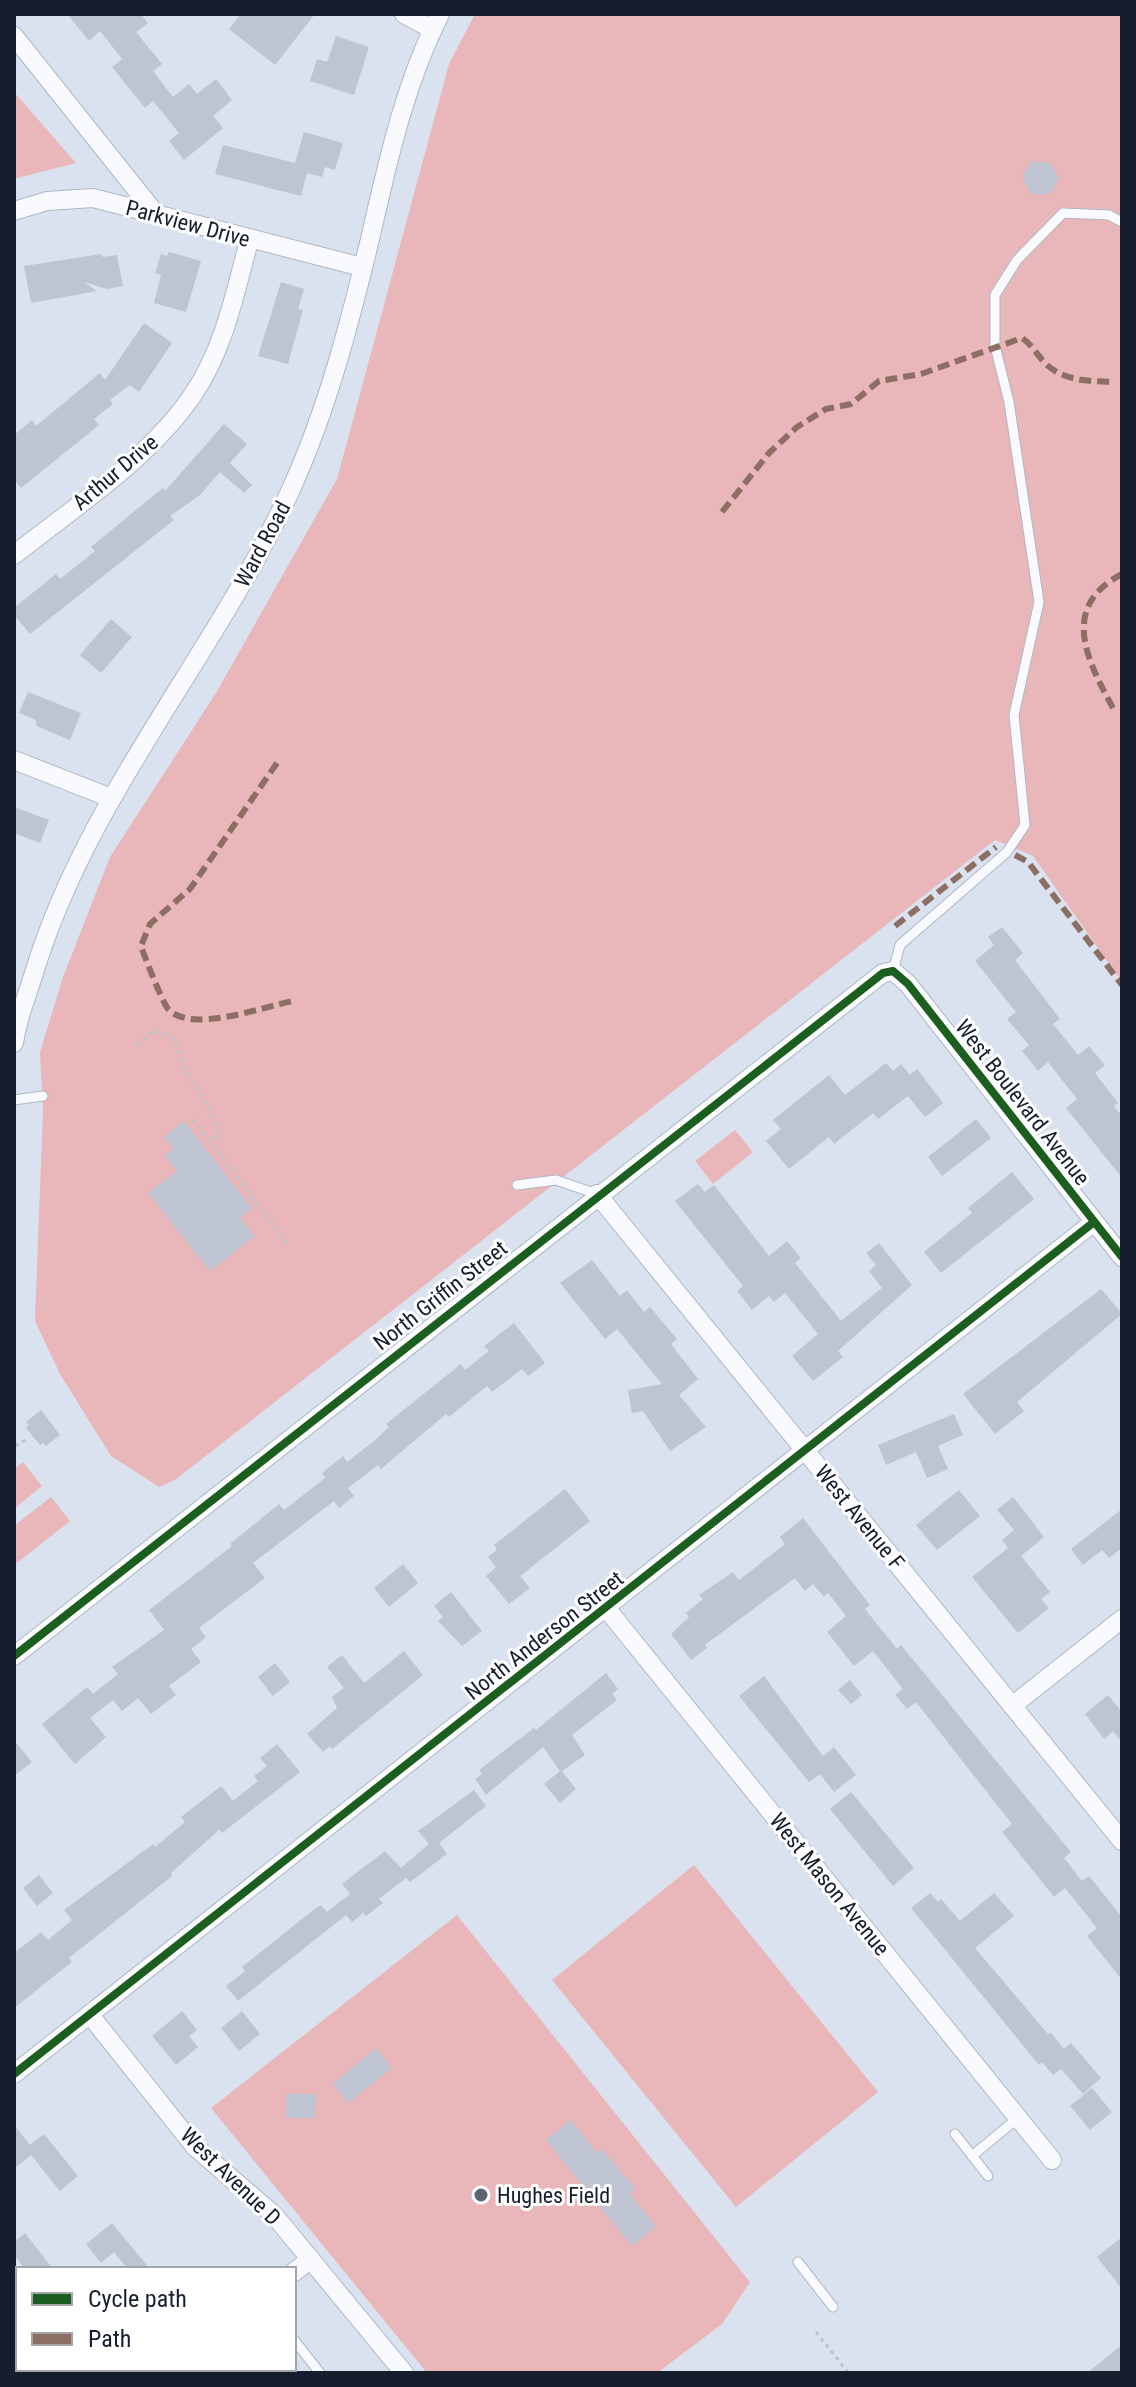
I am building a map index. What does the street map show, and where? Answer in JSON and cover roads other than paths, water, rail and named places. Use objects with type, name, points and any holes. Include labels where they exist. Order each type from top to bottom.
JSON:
[{"type":"street","points":[[404,14],[436,22]]},
{"type":"street","name":"Ward Road","points":[[14,1043],[45,937],[80,854],[220,621],[292,487],[318,418],[362,267],[407,89],[436,22]]},
{"type":"street","points":[[14,36],[155,213]]},
{"type":"street","name":"Parkview Drive","points":[[14,211],[47,201],[93,198],[249,241],[362,267]]},
{"type":"street","name":"Arthur Drive","points":[[14,555],[154,441],[193,395],[223,336],[249,241]]},
{"type":"street","points":[[14,760],[111,798]]},
{"type":"street","name":"North Griffin Street","points":[[14,1656],[873,978],[893,971]]},
{"type":"street","name":"West Boulevard Avenue","points":[[893,971],[909,986],[1122,1257]]},
{"type":"street","name":"West Avenue F","points":[[597,1194],[1122,1841]]},
{"type":"street","name":"North Anderson Street","points":[[14,2074],[1094,1222]]},
{"type":"street","name":"West Mason Avenue","points":[[606,1608],[1052,2160]]},
{"type":"street","points":[[1012,1706],[1122,1619]]},
{"type":"street","name":"West Avenue D","points":[[90,2015],[195,2147],[265,2206],[404,2373]]},
{"type":"street","points":[[296,2270],[311,2259]]},
{"type":"lane","points":[[893,971],[900,945],[1007,852],[1025,825],[1014,715],[1039,602],[1009,402],[995,346],[995,295],[1017,260],[1063,213],[1109,215],[1122,222]]},
{"type":"lane","points":[[14,1100],[43,1096]]},
{"type":"lane","points":[[517,1185],[556,1180],[597,1194]]},
{"type":"lane","points":[[972,2156],[1019,2117]]},
{"type":"lane","points":[[955,2134],[988,2176]]},
{"type":"lane","points":[[798,2262],[833,2307]]},
{"type":"lane","points":[[296,2343],[320,2373]]},
{"type":"place","name":"Hughes Field","points":[[481,2195]]}]
